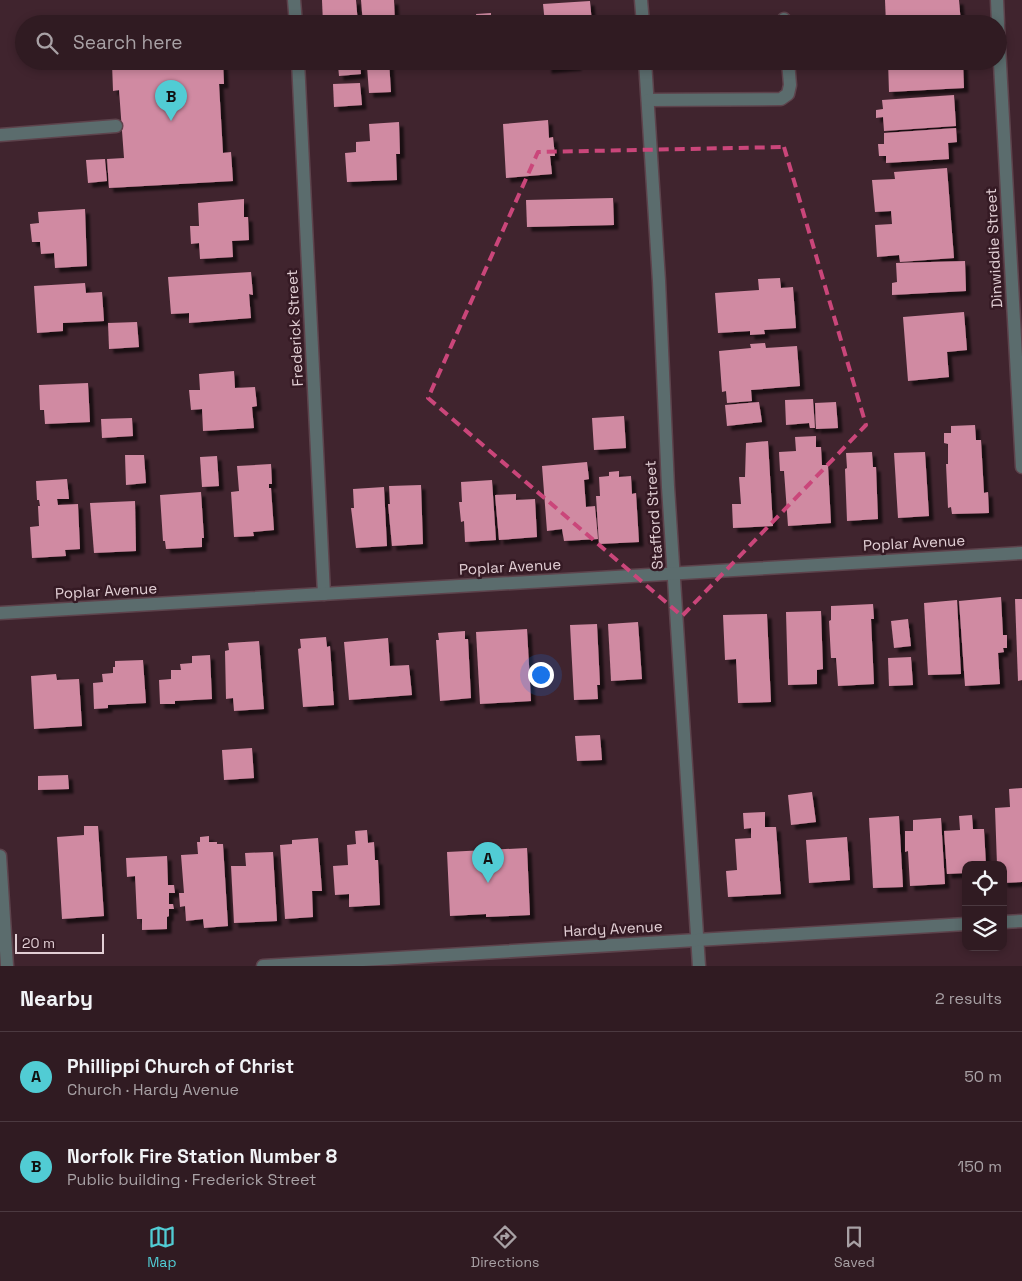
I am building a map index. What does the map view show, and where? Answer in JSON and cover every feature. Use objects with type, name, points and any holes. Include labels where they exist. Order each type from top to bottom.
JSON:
[{"type":"street","points":[[294,0],[295,15]]},
{"type":"street","points":[[641,0],[642,15]]},
{"type":"street","name":"Dinwiddie Street","points":[[997,0],[998,15]]},
{"type":"street","name":"Frederick Street","points":[[298,70],[324,594]]},
{"type":"street","name":"Stafford Street","points":[[646,70],[659,280],[668,477],[699,966]]},
{"type":"street","points":[[648,100],[781,99],[788,94],[790,85],[789,70]]},
{"type":"street","name":"Dinwiddie Street","points":[[1000,70],[1022,468]]},
{"type":"street","points":[[0,135],[116,126]]},
{"type":"street","name":"Poplar Avenue","points":[[0,613],[1022,553]]},
{"type":"street","points":[[0,856],[7,966]]},
{"type":"street","points":[[1007,922],[1022,921]]},
{"type":"street","name":"Hardy Avenue","points":[[263,966],[962,924]]},
{"type":"highlighted area","points":[[784,147],[866,425],[682,616],[428,398],[538,152]]},
{"type":"building","points":[[322,0],[356,0],[357,15],[323,15]]},
{"type":"building","points":[[361,0],[394,0],[395,15],[362,15]]},
{"type":"building","points":[[885,0],[959,0],[960,15],[886,15]]},
{"type":"building","points":[[590,1],[591,15],[544,15],[543,4]]},
{"type":"building","points":[[491,13],[491,15],[476,15]]},
{"type":"building","points":[[112,70],[223,70],[224,84],[219,84],[223,153],[231,152],[233,181],[109,188],[107,159],[124,158],[119,90],[113,91]]},
{"type":"building","points":[[338,70],[361,70],[361,74],[339,76]]},
{"type":"building","points":[[367,70],[390,70],[391,92],[369,93]]},
{"type":"building","points":[[888,70],[963,70],[964,88],[889,92]]},
{"type":"building","points":[[360,83],[362,105],[334,107],[333,84]]},
{"type":"building","points":[[954,95],[956,126],[884,131],[883,117],[876,118],[876,110],[883,109],[882,100]]},
{"type":"building","points":[[548,120],[549,138],[553,137],[555,156],[550,156],[552,174],[506,178],[503,124]]},
{"type":"building","points":[[399,122],[400,154],[396,154],[397,180],[347,182],[345,153],[356,152],[356,142],[370,141],[369,124]]},
{"type":"building","points":[[956,128],[957,142],[948,143],[949,159],[886,163],[886,156],[879,156],[878,144],[884,144],[884,133]]},
{"type":"building","points":[[105,159],[107,181],[88,183],[86,160]]},
{"type":"building","points":[[947,168],[954,258],[900,262],[899,255],[877,257],[875,225],[892,224],[891,211],[875,212],[872,180],[895,179],[894,172]]},
{"type":"building","points":[[613,198],[614,225],[527,227],[526,200]]},
{"type":"building","points":[[244,199],[244,217],[248,217],[249,240],[232,241],[233,257],[200,259],[199,243],[191,244],[190,226],[199,226],[198,203]]},
{"type":"building","points":[[85,209],[87,266],[55,268],[54,253],[41,254],[40,242],[32,242],[30,224],[39,223],[38,212]]},
{"type":"building","points":[[965,261],[966,291],[892,295],[892,283],[897,282],[896,263]]},
{"type":"building","points":[[251,272],[253,295],[249,294],[251,318],[189,323],[189,313],[171,314],[168,277]]},
{"type":"building","points":[[780,278],[781,288],[793,287],[796,328],[764,330],[765,334],[750,335],[750,331],[718,333],[715,293],[759,290],[758,279]]},
{"type":"building","points":[[85,283],[86,293],[102,292],[104,321],[63,323],[63,331],[37,333],[34,286]]},
{"type":"building","points":[[964,312],[967,350],[947,352],[949,377],[908,381],[903,317]]},
{"type":"building","points":[[137,322],[139,347],[109,349],[108,323]]},
{"type":"building","points":[[765,343],[766,348],[797,346],[800,386],[751,390],[752,401],[727,403],[726,391],[722,392],[719,351],[751,348],[750,344]]},
{"type":"building","points":[[234,371],[235,388],[255,387],[257,406],[252,407],[254,428],[203,431],[202,409],[191,410],[189,390],[200,390],[199,374]]},
{"type":"building","points":[[88,383],[90,422],[45,424],[44,410],[40,410],[39,385]]},
{"type":"building","points":[[813,399],[815,428],[810,428],[809,423],[786,425],[785,400]]},
{"type":"building","points":[[759,402],[762,422],[727,426],[725,405]]},
{"type":"building","points":[[836,402],[838,428],[816,429],[815,403]]},
{"type":"building","points":[[624,416],[626,448],[594,450],[592,418]]},
{"type":"building","points":[[132,418],[133,436],[102,438],[101,419]]},
{"type":"building","points":[[975,425],[976,440],[981,440],[984,493],[988,492],[989,513],[952,514],[951,507],[948,508],[946,464],[948,464],[948,444],[944,443],[944,433],[951,433],[951,426]]},
{"type":"building","points":[[816,436],[816,447],[821,447],[822,465],[828,465],[831,523],[788,526],[784,471],[780,471],[779,452],[796,451],[795,437]]},
{"type":"building","points":[[768,441],[773,526],[733,528],[732,504],[741,504],[739,477],[745,477],[746,443]]},
{"type":"building","points":[[872,452],[873,467],[876,467],[878,519],[847,521],[846,453]]},
{"type":"building","points":[[925,452],[929,516],[898,518],[894,453]]},
{"type":"building","points":[[125,455],[144,455],[146,483],[126,485]]},
{"type":"building","points":[[217,456],[219,486],[202,487],[200,457]]},
{"type":"building","points":[[587,462],[589,479],[584,480],[586,507],[595,506],[598,539],[564,541],[562,529],[547,531],[542,466]]},
{"type":"building","points":[[271,464],[272,484],[269,484],[269,488],[271,488],[274,530],[253,532],[254,536],[234,537],[231,492],[239,491],[237,466]]},
{"type":"building","points":[[619,471],[619,477],[631,476],[632,494],[636,493],[639,542],[599,544],[596,496],[600,496],[599,477],[609,476],[609,472]]},
{"type":"building","points":[[67,479],[69,499],[57,499],[58,505],[78,504],[80,549],[65,550],[66,556],[32,558],[30,527],[39,526],[38,506],[40,506],[39,500],[37,500],[36,481]]},
{"type":"building","points":[[492,480],[496,540],[465,542],[464,521],[461,522],[459,502],[462,502],[461,482]]},
{"type":"building","points":[[421,485],[423,544],[392,546],[388,504],[390,504],[389,486]]},
{"type":"building","points":[[384,487],[387,546],[356,548],[351,508],[354,508],[353,489]]},
{"type":"building","points":[[201,492],[204,538],[202,538],[202,547],[166,549],[165,541],[163,541],[160,495]]},
{"type":"building","points":[[516,494],[516,500],[535,499],[537,537],[499,540],[495,495]]},
{"type":"building","points":[[135,501],[136,551],[94,553],[90,503]]},
{"type":"building","points":[[1001,597],[1003,635],[1007,635],[1007,648],[1003,648],[1004,652],[998,653],[1000,684],[965,686],[959,601]]},
{"type":"building","points":[[1015,599],[1022,599],[1022,680],[1018,681]]},
{"type":"building","points":[[957,600],[961,674],[928,675],[924,603]]},
{"type":"building","points":[[873,604],[874,619],[871,619],[874,684],[838,686],[836,658],[831,658],[829,621],[831,620],[831,606]]},
{"type":"building","points":[[821,611],[823,669],[817,670],[817,684],[788,685],[786,612]]},
{"type":"building","points":[[767,614],[771,702],[738,703],[736,659],[725,660],[723,615]]},
{"type":"building","points":[[908,619],[911,646],[894,648],[891,621]]},
{"type":"building","points":[[638,622],[642,679],[611,681],[608,624]]},
{"type":"building","points":[[597,624],[600,685],[597,685],[598,699],[574,700],[570,625]]},
{"type":"building","points":[[527,629],[531,701],[480,704],[476,632]]},
{"type":"building","points":[[465,631],[465,639],[468,639],[471,698],[440,701],[436,640],[439,640],[438,633]]},
{"type":"building","points":[[326,637],[327,647],[330,646],[334,705],[303,707],[298,649],[301,648],[300,639]]},
{"type":"building","points":[[388,638],[390,666],[409,665],[412,695],[349,700],[344,642]]},
{"type":"building","points":[[259,641],[264,709],[234,711],[233,698],[226,699],[225,651],[229,650],[228,643]]},
{"type":"building","points":[[210,655],[212,699],[175,701],[175,704],[160,704],[159,680],[171,679],[171,670],[181,670],[180,664],[192,663],[192,656]]},
{"type":"building","points":[[911,657],[913,685],[889,686],[888,658]]},
{"type":"building","points":[[143,660],[146,703],[108,705],[108,708],[94,709],[93,683],[103,682],[102,674],[113,673],[115,661]]},
{"type":"building","points":[[56,674],[57,680],[79,679],[82,726],[34,729],[31,676]]},
{"type":"building","points":[[600,735],[602,760],[577,761],[575,736]]},
{"type":"building","points":[[252,748],[254,778],[224,780],[222,750]]},
{"type":"building","points":[[68,775],[69,789],[38,790],[38,776]]},
{"type":"building","points":[[1022,788],[1022,882],[1007,883],[1007,861],[997,861],[995,808],[1010,807],[1009,789]]},
{"type":"building","points":[[812,792],[816,822],[791,825],[788,795]]},
{"type":"building","points":[[765,812],[765,827],[776,827],[781,894],[728,897],[726,871],[737,870],[735,839],[751,838],[751,828],[744,829],[743,813]]},
{"type":"building","points":[[972,815],[973,829],[984,829],[986,861],[962,861],[962,873],[947,874],[944,831],[960,830],[959,816]]},
{"type":"building","points":[[899,816],[903,887],[873,888],[869,818]]},
{"type":"building","points":[[941,818],[945,884],[910,886],[908,851],[905,852],[905,831],[913,831],[913,820]]},
{"type":"building","points":[[84,826],[98,826],[104,916],[62,919],[57,837],[84,835]]},
{"type":"building","points":[[367,830],[368,843],[374,842],[375,860],[378,860],[380,905],[349,907],[349,894],[335,895],[333,866],[348,865],[347,845],[356,844],[355,831]]},
{"type":"building","points":[[209,836],[209,842],[223,844],[228,926],[204,928],[203,919],[186,921],[185,906],[180,907],[179,893],[184,893],[181,855],[198,854],[197,842],[200,842],[200,837]]},
{"type":"building","points":[[847,837],[850,880],[809,883],[806,840]]},
{"type":"building","points":[[318,838],[322,891],[312,891],[313,917],[285,919],[280,845],[292,844],[292,840]]},
{"type":"building","points":[[527,848],[530,915],[486,917],[486,914],[450,916],[447,852]]},
{"type":"building","points":[[273,852],[277,921],[234,923],[231,866],[246,866],[245,853]]},
{"type":"building","points":[[167,856],[168,885],[174,885],[175,893],[169,893],[169,904],[173,904],[174,909],[169,909],[167,929],[142,930],[142,919],[137,919],[135,876],[127,877],[126,858]]},
{"type":"place","name":"Norfolk Fire Station Number 8","points":[[171,121]]},
{"type":"place","name":"Phillippi Church of Christ","points":[[488,883]]}]
